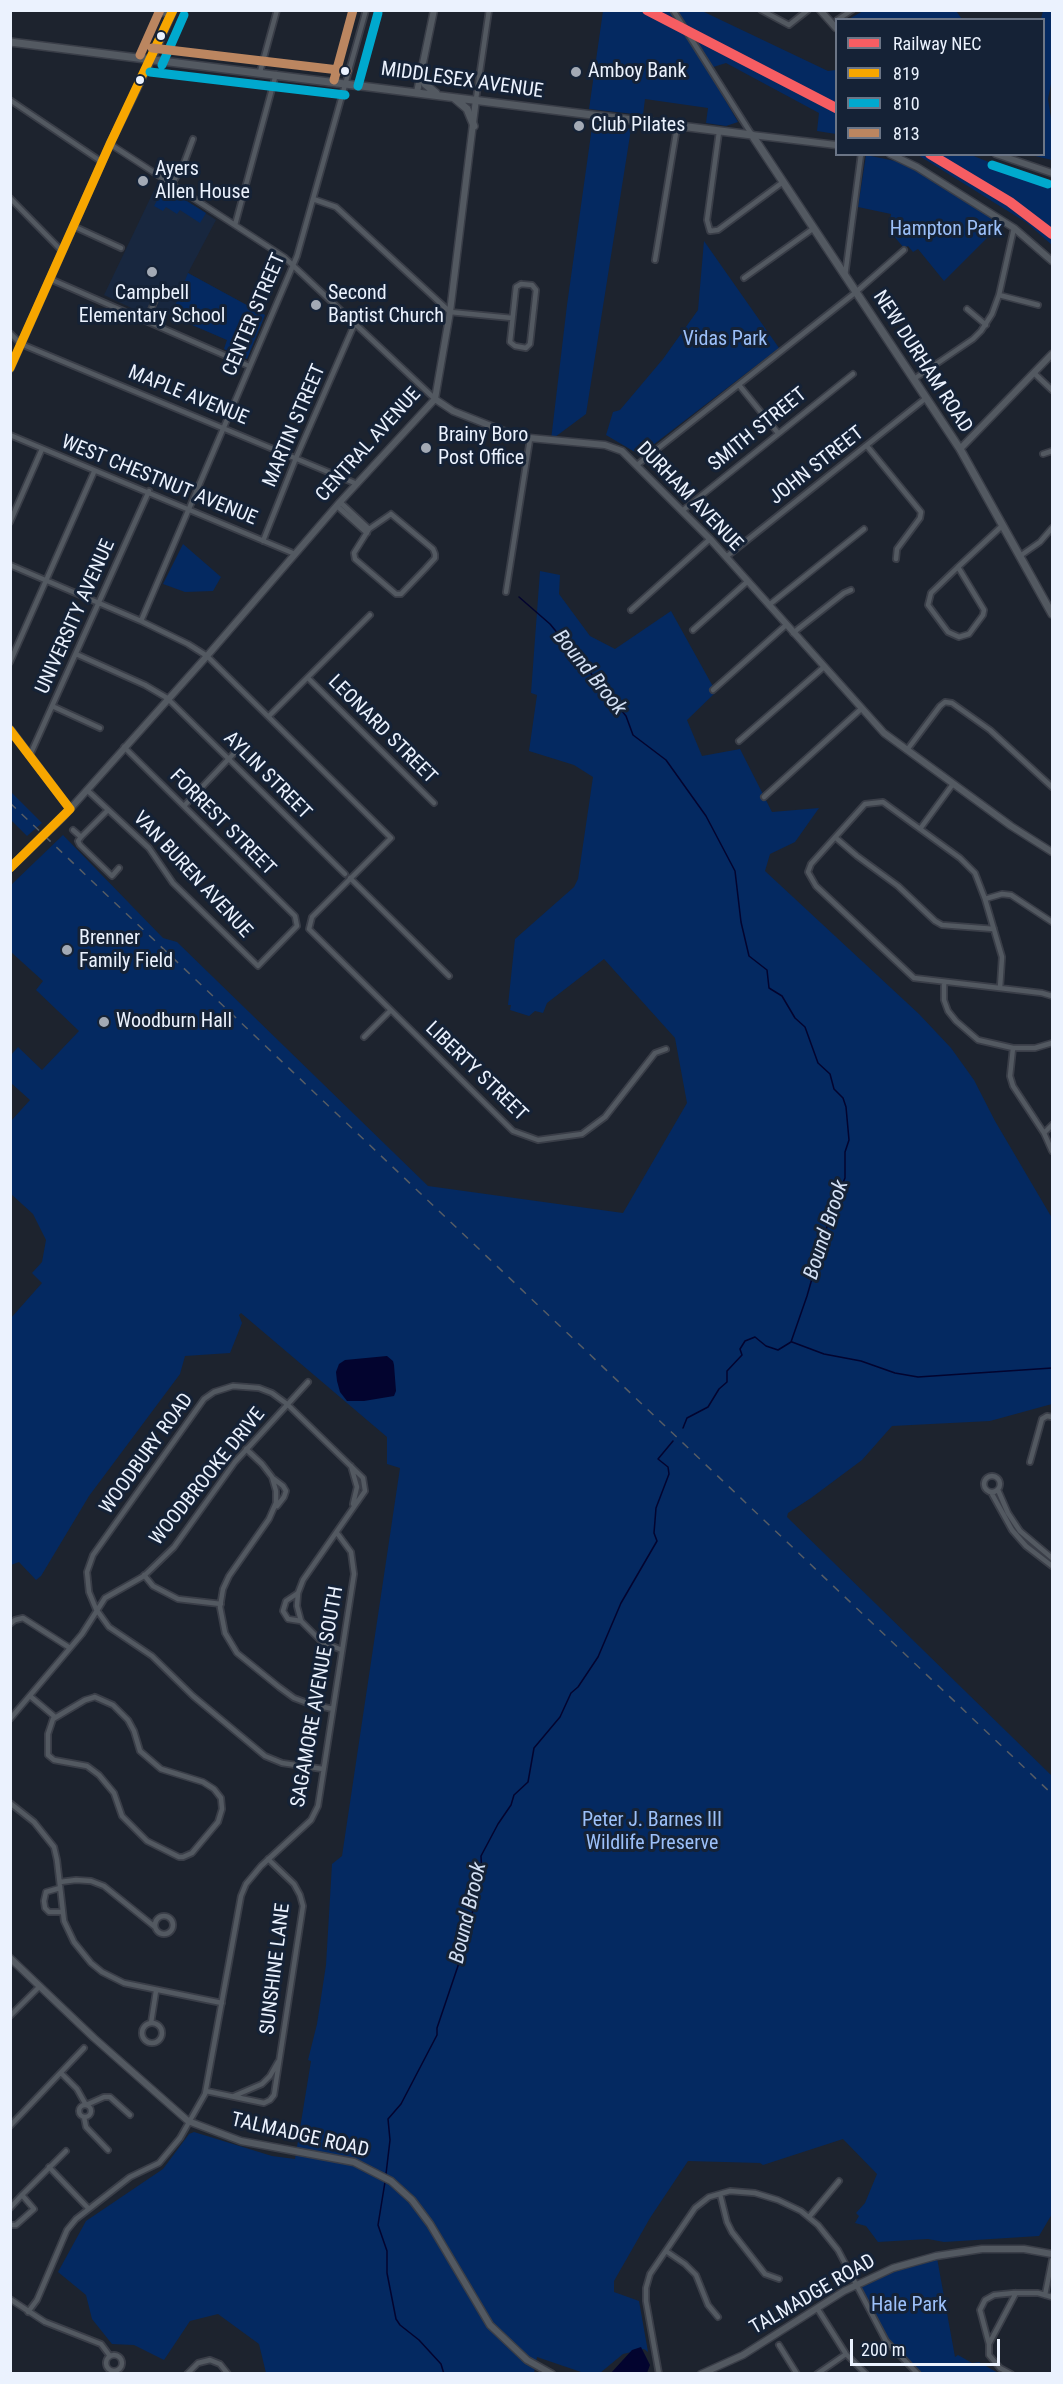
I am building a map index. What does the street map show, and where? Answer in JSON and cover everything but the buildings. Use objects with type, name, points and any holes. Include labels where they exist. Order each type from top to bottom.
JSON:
[{"type":"main road","points":[[151,60],[171,13]]},
{"type":"main road","name":"MIDDLESEX AVENUE","points":[[10,42],[346,82],[752,135]]},
{"type":"main road","points":[[421,72],[425,84],[438,94]]},
{"type":"main road","points":[[452,96],[467,109],[474,126]]},
{"type":"main road","name":"NEW DURHAM ROAD","points":[[752,135],[960,449],[1053,614]]},
{"type":"street","points":[[157,10],[171,13]]},
{"type":"street","points":[[260,72],[277,10]]},
{"type":"street","name":"CENTER STREET","points":[[141,621],[294,265],[366,10]]},
{"type":"street","points":[[417,92],[434,10]]},
{"type":"street","name":"CENTRAL AVENUE","points":[[10,868],[87,790],[339,504],[435,399],[450,312],[489,10]]},
{"type":"street","points":[[674,10],[752,135]]},
{"type":"street","points":[[761,10],[789,25],[808,10]]},
{"type":"street","points":[[820,10],[835,21]]},
{"type":"street","points":[[10,369],[110,144],[151,60]]},
{"type":"street","points":[[235,225],[276,74]]},
{"type":"street","points":[[10,100],[102,162]]},
{"type":"street","points":[[655,260],[677,127]]},
{"type":"street","points":[[719,132],[707,220],[710,231],[718,230],[783,182]]},
{"type":"street","name":"MIDDLESEX AVENUE","points":[[752,135],[835,145]]},
{"type":"street","points":[[172,184],[194,139]]},
{"type":"street","name":"DURHAM AVENUE","points":[[110,144],[294,265],[435,399],[453,411],[497,429],[530,439],[614,447],[637,465],[710,539],[884,734],[1053,852]]},
{"type":"street","points":[[845,276],[861,156]]},
{"type":"street","points":[[894,156],[917,167],[1014,228],[1053,261]]},
{"type":"street","points":[[1002,156],[1053,173]]},
{"type":"street","points":[[10,198],[62,251]]},
{"type":"street","points":[[313,199],[336,207],[450,312],[512,318]]},
{"type":"street","points":[[73,226],[121,248]]},
{"type":"street","points":[[744,278],[814,228]]},
{"type":"street","points":[[913,380],[973,339],[986,324],[999,296],[1014,228]]},
{"type":"street","points":[[637,465],[739,386],[904,250]]},
{"type":"street","points":[[50,279],[249,366]]},
{"type":"street","points":[[521,284],[532,285],[536,290],[535,301],[530,344],[526,348],[515,346],[510,342],[512,318],[516,288],[521,284]]},
{"type":"street","points":[[999,296],[1038,305]]},
{"type":"street","points":[[146,321],[156,298]]},
{"type":"street","points":[[967,309],[986,324]]},
{"type":"street","name":"MARTIN STREET","points":[[263,541],[296,458],[355,323]]},
{"type":"street","name":"MAPLE AVENUE","points":[[10,333],[21,345],[357,484]]},
{"type":"street","points":[[960,449],[1053,354]]},
{"type":"street","points":[[1034,373],[1053,390]]},
{"type":"street","name":"SMITH STREET","points":[[682,511],[854,374]]},
{"type":"street","points":[[739,386],[778,433]]},
{"type":"street","name":"JOHN STREET","points":[[726,557],[926,398]]},
{"type":"street","name":"WEST CHESTNUT AVENUE","points":[[10,435],[94,472],[149,491],[295,554]]},
{"type":"street","points":[[506,592],[530,439]]},
{"type":"street","points":[[867,446],[921,512],[920,518],[897,549],[896,559]]},
{"type":"street","points":[[10,522],[42,449]]},
{"type":"street","points":[[1043,454],[1053,452]]},
{"type":"street","points":[[10,662],[94,472]]},
{"type":"street","name":"UNIVERSITY AVENUE","points":[[30,754],[149,491]]},
{"type":"street","points":[[339,504],[368,531]]},
{"type":"street","points":[[387,515],[395,515],[433,549],[435,558],[405,592],[396,594],[355,559],[354,554],[368,531],[387,515]]},
{"type":"street","points":[[958,567],[984,610],[983,615],[969,634],[959,637],[948,632],[928,605],[931,594],[958,567],[1003,525]]},
{"type":"street","points":[[1020,555],[1040,542],[1053,528]]},
{"type":"street","points":[[769,605],[864,529]]},
{"type":"street","points":[[631,610],[710,539]]},
{"type":"street","points":[[10,565],[141,621],[207,656],[391,838],[348,876]]},
{"type":"street","points":[[693,630],[748,581]]},
{"type":"street","points":[[793,633],[851,590]]},
{"type":"street","points":[[269,716],[370,615]]},
{"type":"street","points":[[712,690],[786,625]]},
{"type":"street","name":"AYLIN STREET","points":[[76,654],[145,685],[167,698],[449,976]]},
{"type":"street","points":[[739,741],[824,667]]},
{"type":"street","name":"LEONARD STREET","points":[[308,678],[434,803]]},
{"type":"street","points":[[907,750],[938,708],[943,703],[952,703],[998,738],[1053,787]]},
{"type":"street","points":[[52,706],[100,728]]},
{"type":"street","points":[[764,797],[861,709]]},
{"type":"street","points":[[10,729],[70,808]]},
{"type":"street","name":"FORREST STREET","points":[[124,747],[295,916],[297,922]]},
{"type":"street","points":[[184,806],[240,747]]},
{"type":"street","points":[[920,829],[953,784]]},
{"type":"street","name":"VAN BUREN AVENUE","points":[[87,790],[149,848],[173,883],[258,966],[297,926],[297,922]]},
{"type":"street","points":[[1000,988],[1002,957],[979,880],[970,866],[883,802],[869,802],[811,864],[808,872],[810,879],[914,978],[1053,996]]},
{"type":"street","points":[[108,810],[78,841],[112,876],[119,868]]},
{"type":"street","points":[[73,830],[81,837]]},
{"type":"street","points":[[836,838],[898,886],[935,921],[942,925],[994,929]]},
{"type":"street","points":[[10,856],[16,862]]},
{"type":"street","name":"LIBERTY STREET","points":[[348,876],[312,916],[309,925],[311,932],[506,1125],[520,1135],[538,1140],[582,1134],[605,1117],[655,1053],[666,1049]]},
{"type":"street","points":[[985,898],[1002,894],[1011,895],[1053,922]]},
{"type":"street","points":[[944,982],[944,1000],[948,1011],[978,1040],[1013,1048],[1035,1048],[1053,1043]]},
{"type":"street","points":[[364,1037],[390,1011]]},
{"type":"street","points":[[1013,1048],[1010,1076],[1013,1086],[1053,1150]]},
{"type":"street","points":[[1044,1133],[1053,1125]]},
{"type":"street","name":"WOODBROOKE DRIVE","points":[[10,1719],[82,1634],[105,1598],[144,1575],[174,1547],[246,1449],[308,1382]]},
{"type":"street","name":"WOODBURY ROAD","points":[[301,1621],[288,1619],[283,1611],[286,1601],[298,1593],[303,1580],[337,1533],[365,1487],[361,1473],[287,1404],[272,1393],[246,1386],[223,1388],[204,1399],[93,1555],[88,1564],[88,1583],[96,1609],[109,1627],[152,1656],[201,1703],[265,1756],[282,1763],[323,1769]]},
{"type":"street","points":[[1030,1462],[1042,1419],[1047,1416],[1053,1417]]},
{"type":"street","points":[[246,1449],[286,1491],[285,1497],[229,1576],[223,1589],[220,1604],[225,1634],[237,1653],[294,1698],[333,1709]]},
{"type":"street","points":[[349,1463],[357,1487],[350,1512]]},
{"type":"street","points":[[992,1494],[1001,1484],[999,1479],[990,1475],[985,1479],[984,1485],[992,1494],[1012,1530],[1035,1554],[1053,1566]]},
{"type":"street","points":[[272,1477],[276,1491],[275,1508]]},
{"type":"street","points":[[998,1490],[1008,1513],[1020,1531],[1039,1549],[1053,1558]]},
{"type":"street","name":"SAGAMORE AVENUE SOUTH","points":[[206,2091],[241,1896],[246,1884],[268,1859],[300,1831],[315,1814],[354,1574],[351,1552],[337,1533]]},
{"type":"street","points":[[144,1575],[153,1586],[177,1599],[220,1604]]},
{"type":"street","points":[[298,1593],[297,1606],[301,1621],[322,1642],[342,1650]]},
{"type":"street","points":[[10,1624],[23,1618],[70,1648]]},
{"type":"street","points":[[30,1696],[55,1717]]},
{"type":"street","points":[[95,1697],[112,1705],[131,1724],[140,1751],[147,1758],[161,1769],[204,1782],[218,1793],[223,1803],[212,1831],[192,1853],[183,1857],[147,1841],[122,1816],[114,1793],[99,1775],[87,1766],[54,1760],[48,1755],[48,1734],[55,1717],[95,1697]]},
{"type":"street","points":[[10,1803],[34,1822],[54,1847],[62,1912],[74,1942],[91,1963],[112,1978],[156,1992],[222,2003]]},
{"type":"street","name":"SUNSHINE LANE","points":[[206,2091],[264,2103],[274,2095],[303,1906],[294,1884],[268,1859]]},
{"type":"street","points":[[62,1912],[50,1912],[45,1908],[46,1892],[60,1885],[84,1880],[104,1886],[155,1927],[160,1934],[166,1935],[172,1931],[174,1923],[170,1918],[162,1916],[156,1921],[155,1927]]},
{"type":"street","name":"TALMADGE ROAD","points":[[10,1958],[94,2038],[188,2121],[242,2141],[308,2152],[363,2166],[402,2190],[421,2210],[490,2325],[527,2360],[552,2373]]},
{"type":"street","points":[[10,2016],[40,1986]]},
{"type":"street","points":[[151,2023],[156,1992]]},
{"type":"street","points":[[151,2023],[160,2026],[162,2032],[160,2038],[153,2043],[147,2041],[142,2033],[143,2027],[151,2023]]},
{"type":"street","points":[[10,2126],[62,2074],[84,2048]]},
{"type":"street","name":"SUNSHINE LANE","points":[[233,2097],[262,2084],[280,2060]]},
{"type":"street","points":[[62,2074],[77,2090],[91,2111],[84,2117]]},
{"type":"street","points":[[28,2312],[37,2300],[67,2230],[88,2208],[130,2177],[159,2163],[180,2138],[206,2091]]},
{"type":"street","points":[[108,2150],[86,2127],[84,2117],[79,2114],[78,2110],[82,2105],[110,2097],[130,2115]]},
{"type":"street","points":[[10,2208],[66,2151]]},
{"type":"street","points":[[49,2168],[88,2208]]},
{"type":"street","points":[[809,2217],[838,2181]]},
{"type":"street","points":[[659,2373],[646,2288],[650,2274],[695,2208],[702,2201],[730,2191],[761,2195],[790,2205],[809,2217],[833,2243],[886,2341],[918,2373]]},
{"type":"street","points":[[720,2194],[732,2232],[765,2274],[779,2279]]},
{"type":"street","points":[[10,2225],[16,2225],[34,2209],[22,2195]]},
{"type":"street","name":"TALMADGE ROAD","points":[[701,2373],[742,2355],[855,2285],[912,2262],[958,2252],[1024,2249],[1053,2254]]},
{"type":"street","points":[[666,2252],[685,2264],[696,2275],[708,2305],[718,2317]]},
{"type":"street","points":[[1045,2295],[1053,2260]]},
{"type":"street","points":[[989,2344],[1016,2293]]},
{"type":"street","points":[[1011,2373],[1000,2368],[989,2355],[989,2344],[980,2310],[985,2300],[994,2295],[1016,2293],[1053,2297]]},
{"type":"street","points":[[10,2299],[28,2312],[67,2332],[101,2344],[110,2356]]},
{"type":"street","points":[[817,2308],[846,2354],[866,2373]]},
{"type":"street","points":[[779,2345],[797,2373]]},
{"type":"street","points":[[817,2373],[846,2354]]},
{"type":"street","points":[[187,2373],[198,2363],[210,2360],[220,2364],[228,2373]]},
{"type":"shaded area","name":"Campbell Elementary School","points":[[158,182],[216,220],[188,273],[265,315],[247,359],[224,349],[227,340],[168,314],[163,323],[104,295]]},
{"type":"shaded area","points":[[387,1356],[394,1365],[396,1391],[394,1396],[347,1401],[340,1392],[337,1381],[336,1372],[339,1364],[345,1360]]},
{"type":"shaded area","points":[[641,2347],[650,2365],[647,2373],[611,2373],[632,2350]]},
{"type":"green space","points":[[603,11],[702,11],[828,71],[835,70],[835,134],[817,131],[819,113],[726,63],[707,69],[738,122],[726,126],[706,123],[708,108],[645,99],[643,115],[589,109]]},
{"type":"green space","points":[[863,11],[956,11],[961,18],[851,18]]},
{"type":"green space","points":[[1043,11],[1052,11],[1052,79],[1048,99],[1052,125],[1052,160],[1035,156],[1045,156],[1045,18],[1041,18]]},
{"type":"green space","points":[[593,120],[631,129],[586,414],[551,440],[567,305]]},
{"type":"green space","name":"Hampton Park","points":[[866,156],[871,156],[895,161],[920,172],[1001,224],[944,281],[918,249],[913,252],[908,246],[904,248],[893,235],[889,228],[891,214],[858,207]]},
{"type":"green space","points":[[920,156],[974,156],[1027,177],[1052,183],[1052,245],[1027,223]]},
{"type":"green space","points":[[164,187],[206,213],[200,223],[180,210],[177,214],[166,207],[163,211],[154,206]]},
{"type":"green space","name":"Vidas Park","points":[[704,241],[779,348],[640,455],[606,435],[613,412],[620,410],[663,359],[698,310]]},
{"type":"green space","points":[[188,273],[265,315],[247,359],[224,349],[227,340],[171,316]]},
{"type":"green space","points":[[183,544],[221,577],[213,591],[185,592],[163,584]]},
{"type":"green space","name":"Peter J. Barnes III Wildlife Preserve","points":[[540,571],[560,575],[559,594],[590,636],[615,649],[671,611],[716,692],[687,720],[702,756],[740,749],[772,812],[819,808],[795,842],[770,854],[765,871],[919,1014],[951,1048],[974,1080],[995,1121],[1052,1218],[1052,1404],[990,1421],[892,1426],[862,1460],[788,1513],[787,1517],[1052,1776],[1052,2214],[1039,2236],[944,2242],[928,2239],[878,2242],[866,2226],[855,2223],[859,2216],[856,2213],[865,2203],[877,2174],[843,2139],[763,2165],[760,2163],[688,2161],[650,2218],[614,2281],[614,2292],[639,2301],[648,2352],[644,2349],[623,2354],[600,2373],[584,2373],[537,2357],[534,2373],[266,2373],[259,2344],[218,2314],[190,2321],[164,2360],[134,2345],[112,2344],[92,2319],[86,2295],[58,2272],[86,2221],[163,2169],[189,2134],[194,2132],[272,2156],[295,2159],[311,2061],[308,2060],[317,2024],[326,1965],[332,1864],[342,1856],[400,1468],[387,1464],[387,1437],[241,1313],[239,1315],[242,1323],[230,1353],[185,1356],[180,1374],[89,1496],[41,1576],[36,1580],[19,1562],[11,1565],[11,1318],[42,1283],[32,1273],[42,1262],[46,1240],[33,1214],[11,1194],[11,1121],[30,1100],[11,1083],[11,1055],[18,1047],[42,1070],[79,1031],[36,990],[43,981],[11,952],[11,885],[63,835],[163,938],[177,942],[428,1186],[623,1213],[687,1103],[675,1038],[604,959],[547,1003],[543,1013],[535,1011],[529,1016],[510,1010],[511,1005],[508,1005],[515,939],[574,887],[578,879],[593,777],[574,765],[529,751],[537,695],[531,693]]},
{"type":"green space","points":[[11,792],[42,823],[27,836],[11,820]]},
{"type":"green space","name":"Hale Park","points":[[937,2258],[955,2357],[958,2355],[972,2363],[979,2362],[998,2373],[918,2373],[891,2347],[855,2285],[894,2270]]},
{"type":"waterway","name":"Bound Brook","points":[[519,597],[550,624],[626,716],[633,735],[666,760],[706,816],[735,871],[741,922],[749,956],[767,970],[769,988],[782,996],[795,1018],[805,1027],[818,1063],[830,1074],[834,1089],[843,1098],[846,1107],[849,1140],[845,1152],[845,1178],[832,1209],[791,1342],[778,1350],[766,1346],[755,1337],[745,1341],[740,1349],[742,1355],[727,1371],[727,1382],[719,1389],[708,1407],[687,1418],[683,1428]]},
{"type":"waterway","points":[[792,1342],[824,1354],[861,1361],[895,1373],[918,1377],[1052,1368]]},
{"type":"waterway","name":"Bound Brook","points":[[386,2174],[390,2140],[388,2119],[401,2104],[437,2035],[437,2028],[461,1957],[473,1910],[476,1886],[482,1875],[481,1856],[511,1805],[514,1795],[528,1782],[534,1748],[560,1717],[571,1693],[578,1687],[598,1657],[621,1603],[657,1541],[654,1533],[656,1508],[669,1474],[668,1467],[658,1459],[673,1441]]},
{"type":"waterway","name":"Bound Brook","points":[[385,2182],[378,2225],[387,2251],[387,2273],[396,2319],[441,2364],[444,2374]]},
{"type":"railway","points":[[10,803],[1052,1794]]},
{"type":"rail line","name":"NEC","points":[[647,10],[835,107]]},
{"type":"rail line","name":"NEC","points":[[933,156],[1010,202],[1052,234]]},
{"type":"transit line","name":"813","points":[[140,55],[160,10]]},
{"type":"transit line","name":"819","points":[[10,368],[110,144],[173,10]]},
{"type":"transit line","name":"813","points":[[334,80],[353,10]]},
{"type":"transit line","name":"810","points":[[358,86],[378,13]]},
{"type":"transit line","name":"810","points":[[162,65],[184,15]]},
{"type":"transit line","name":"813","points":[[152,48],[347,71]]},
{"type":"transit line","name":"810","points":[[150,72],[345,95]]},
{"type":"transit line","name":"810","points":[[992,165],[1048,184]]},
{"type":"transit line","name":"819","points":[[10,730],[70,809],[10,868]]},
{"type":"place","name":"Amboy Bank","points":[[576,72]]},
{"type":"place","name":"Club Pilates","points":[[579,126]]},
{"type":"place","name":"Ayers Allen House","points":[[143,181]]},
{"type":"place","name":"Campbell Elementary School","points":[[152,272]]},
{"type":"place","name":"Second Baptist Church","points":[[316,305]]},
{"type":"place","name":"Brainy Boro Post Office","points":[[426,448]]},
{"type":"place","name":"Brenner Family Field","points":[[67,950]]},
{"type":"place","name":"Woodburn Hall","points":[[104,1022]]}]
